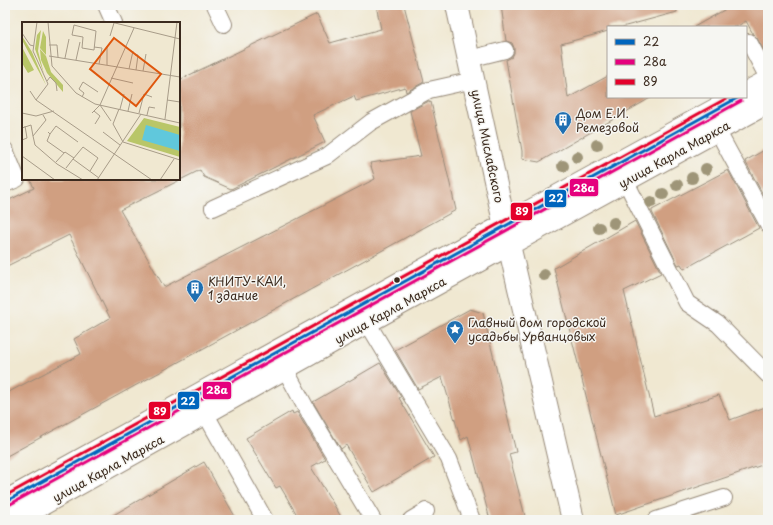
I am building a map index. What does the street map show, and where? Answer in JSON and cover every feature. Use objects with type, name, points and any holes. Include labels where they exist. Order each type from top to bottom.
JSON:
[{"type":"main road","name":"улица Миславского","points":[[457,5],[507,235],[573,520]]},
{"type":"main road","points":[[747,92],[768,81]]},
{"type":"main road","name":"улица Карла Маркса","points":[[14,520],[38,514],[205,413],[367,322],[507,235],[737,98]]},
{"type":"main road","name":"улица Карла Маркса","points":[[5,502],[507,235],[625,180],[768,102]]},
{"type":"lane","points":[[106,5],[114,22]]},
{"type":"lane","points":[[215,5],[224,24]]},
{"type":"lane","points":[[749,42],[768,78]]},
{"type":"lane","points":[[469,59],[505,50]]},
{"type":"lane","points":[[213,208],[327,156],[371,122],[429,90],[474,80]]},
{"type":"lane","points":[[717,130],[768,224]]},
{"type":"lane","points":[[5,150],[18,179],[5,184]]},
{"type":"lane","points":[[625,180],[687,303],[718,324],[768,374]]},
{"type":"lane","points":[[367,322],[449,459],[472,520]]},
{"type":"lane","points":[[285,369],[306,408],[373,520]]},
{"type":"lane","points":[[205,413],[265,520]]},
{"type":"lane","points":[[656,520],[724,498]]},
{"type":"lane","points":[[411,520],[426,511]]},
{"type":"building","points":[[376,5],[404,5],[424,82],[406,92],[405,87],[356,101],[354,96],[313,115],[325,142],[231,189],[204,177],[200,170],[180,180],[180,80],[317,14],[330,43],[381,29]]},
{"type":"building","points":[[501,5],[676,5],[677,12],[626,26],[607,26],[607,31],[561,44],[568,98],[607,77],[607,98],[650,98],[539,162],[522,159],[522,151],[506,60],[512,57],[514,48],[512,43],[506,41]]},
{"type":"building","points":[[733,5],[768,5],[768,58],[746,21],[738,26],[696,26]]},
{"type":"building","points":[[429,101],[429,103],[431,102],[456,210],[5,457],[5,394],[81,354],[74,339],[110,318],[69,235],[5,267],[5,202],[34,188],[30,180],[180,180],[120,210],[164,287],[375,179],[370,163],[421,156],[410,111]]},
{"type":"building","points":[[768,148],[768,204],[745,161]]},
{"type":"building","points":[[728,170],[759,228],[684,269],[681,264],[678,265],[652,210]]},
{"type":"building","points":[[635,221],[661,273],[624,291],[654,416],[719,395],[730,420],[768,406],[768,463],[616,515],[554,268]]},
{"type":"building","points":[[470,309],[483,313],[516,452],[509,454],[526,520],[490,520],[468,436],[461,440],[442,377],[418,389],[395,350]]},
{"type":"building","points":[[380,363],[401,397],[399,398],[434,457],[374,492],[346,445],[341,449],[313,402]]},
{"type":"building","points":[[292,411],[293,414],[297,412],[325,459],[311,467],[343,520],[300,520],[280,486],[276,488],[246,438]]},
{"type":"building","points":[[204,462],[237,520],[105,520]]},
{"type":"transit line","name":"89","points":[[5,496],[727,98]]},
{"type":"transit line","name":"22","points":[[5,502],[737,98]]},
{"type":"transit line","name":"28a","points":[[7,506],[741,101]]},
{"type":"place","name":"Дом Е.И. Ремезовой","points":[[563,135]]},
{"type":"place","name":"КНИТУ-КАИ, 1 здание","points":[[195,303]]},
{"type":"place","name":"Главный дом городской усадьбы Урванцовых","points":[[455,344]]}]
